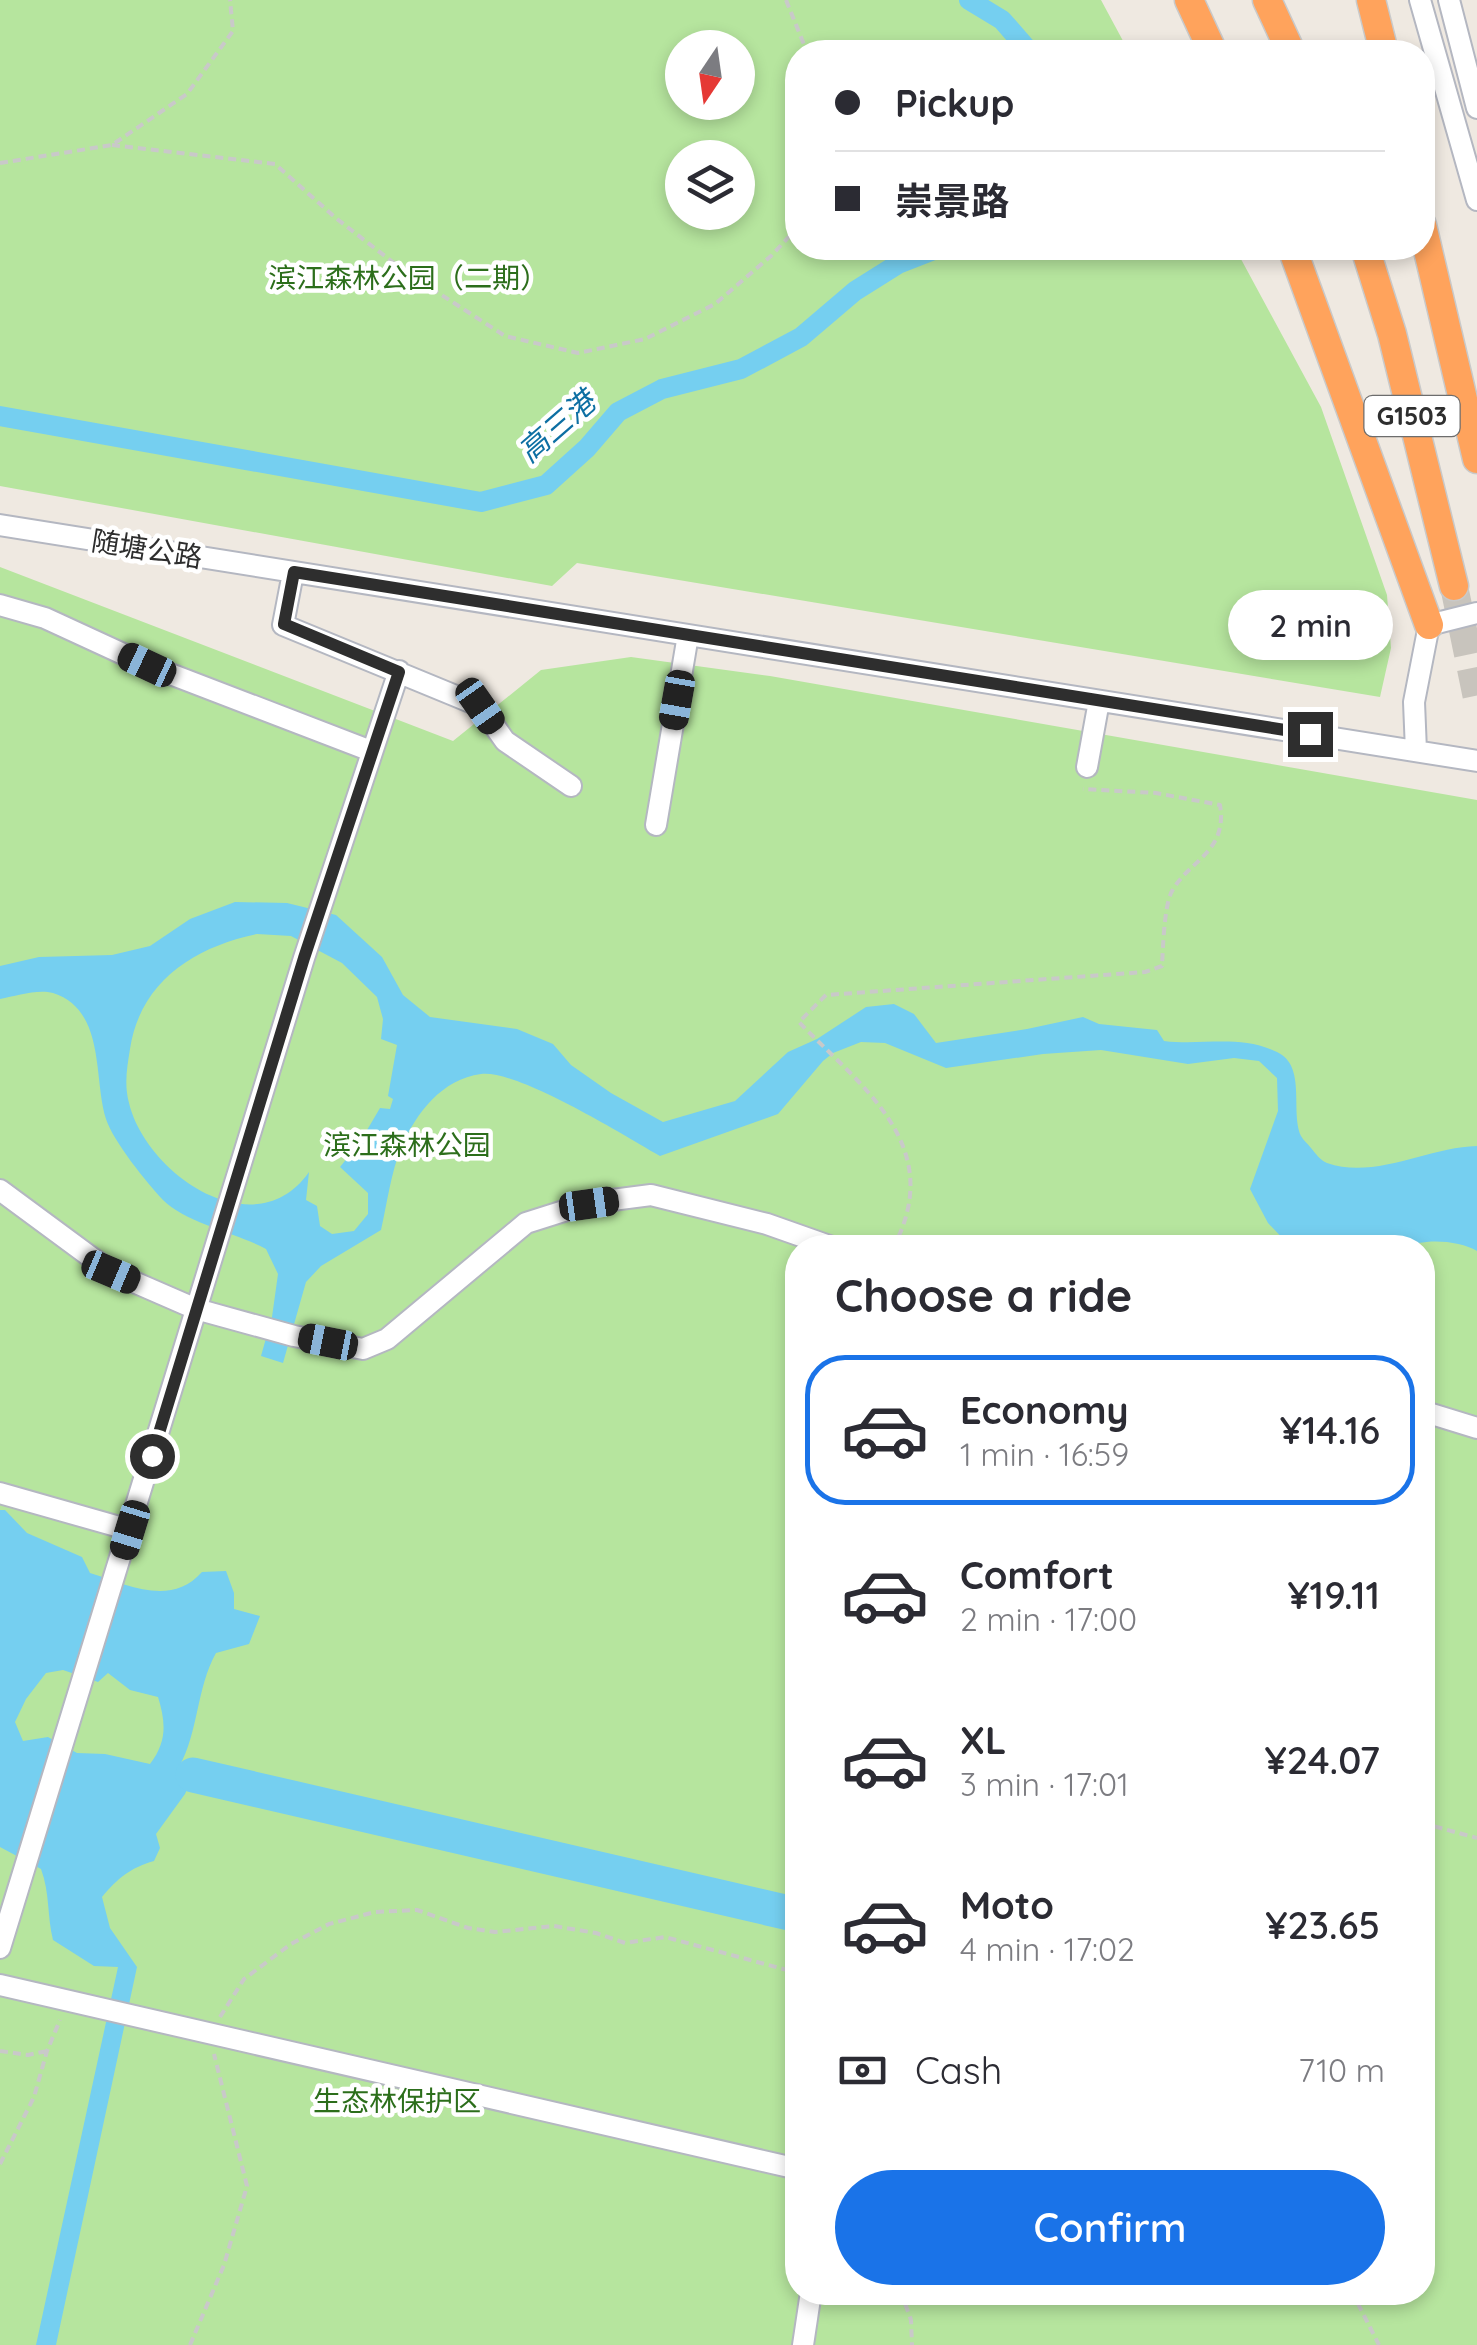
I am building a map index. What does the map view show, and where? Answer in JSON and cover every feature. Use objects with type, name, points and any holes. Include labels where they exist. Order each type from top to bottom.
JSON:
[{"type":"highway","points":[[1189,0],[1207,40]]},
{"type":"highway","points":[[1267,0],[1286,40]]},
{"type":"highway","points":[[1373,7],[1381,40]]},
{"type":"highway","points":[[1296,260],[1428,625]]},
{"type":"highway","name":"G1503","points":[[1368,260],[1392,334],[1454,586]]},
{"type":"highway","name":"G1503","points":[[1430,260],[1477,458]]},
{"type":"street","points":[[1420,0],[1431,40]]},
{"type":"street","points":[[1450,3],[1477,108]]},
{"type":"street","points":[[1435,53],[1477,200]]},
{"type":"street","name":"随塘公路","points":[[0,525],[1477,761]]},
{"type":"street","points":[[294,572],[284,624],[480,706],[505,741],[571,786]]},
{"type":"street","points":[[0,605],[44,618],[147,665],[371,751]]},
{"type":"street","points":[[1416,751],[1414,702],[1428,625],[1477,613]]},
{"type":"street","points":[[656,824],[688,635]]},
{"type":"street","points":[[0,1948],[304,958],[399,672]]},
{"type":"street","points":[[1085,778],[1098,701]]},
{"type":"street","points":[[0,1190],[111,1272],[196,1309],[294,1336],[362,1349],[387,1339],[526,1222],[589,1204],[651,1194],[799,1235]]},
{"type":"street","points":[[1435,1415],[1477,1428]]},
{"type":"street","points":[[0,1494],[130,1530]]},
{"type":"street","points":[[0,1984],[785,2166]]},
{"type":"street","points":[[803,2345],[809,2305]]},
{"type":"path","points":[[112,145],[187,94],[233,31],[230,0]]},
{"type":"path","points":[[786,0],[803,40]]},
{"type":"path","points":[[0,162],[112,145],[275,164],[403,270],[505,336],[578,353],[645,339],[715,304],[785,241]]},
{"type":"path","points":[[901,1235],[907,1223],[910,1193],[905,1153],[885,1108],[799,1022],[826,994],[1145,972],[1162,966],[1171,894],[1207,854],[1223,822],[1220,805],[1085,778]]},
{"type":"path","points":[[1435,1827],[1477,1838]]},
{"type":"path","points":[[190,2345],[224,2265],[247,2186],[211,2041],[212,2031],[244,1978],[276,1956],[330,1924],[375,1912],[417,1910],[468,1928],[495,1932],[554,1926],[625,1943],[665,1937],[785,1969]]},
{"type":"path","points":[[0,2164],[34,2097],[58,2023],[77,2002]]},
{"type":"path","points":[[0,2051],[28,2055],[47,2051]]},
{"type":"path","points":[[906,2305],[912,2345]]},
{"type":"path","points":[[1359,2305],[1379,2345]]},
{"type":"green space","name":"滨江森林公园（二期）","points":[[0,0],[1101,0],[1123,40],[785,40],[785,260],[1241,260],[1321,407],[1387,595],[1391,648],[1380,697],[577,563],[552,586],[0,486]]},
{"type":"green space","name":"滨江森林公园","points":[[0,567],[453,741],[541,670],[631,657],[770,676],[1477,800],[1477,2345],[0,2345]]},
{"type":"water","points":[[235,902],[287,903],[336,915],[382,957],[403,995],[430,1017],[517,1029],[553,1044],[571,1065],[663,1122],[735,1101],[788,1052],[817,1039],[866,1007],[894,1004],[914,1014],[936,1043],[1083,1017],[1099,1024],[1157,1030],[1164,1041],[1249,1043],[1277,1052],[1292,1068],[1301,1136],[1327,1163],[1364,1168],[1477,1146],[1477,1251],[1461,1244],[1435,1242],[1435,1235],[1280,1235],[1268,1223],[1250,1189],[1278,1111],[1277,1078],[1259,1061],[1234,1058],[1188,1064],[1101,1050],[946,1068],[885,1043],[861,1042],[823,1061],[778,1114],[660,1156],[544,1092],[498,1075],[481,1074],[443,1090],[414,1122],[398,1158],[381,1230],[321,1266],[306,1282],[283,1363],[261,1356],[278,1274],[266,1249],[173,1208],[140,1173],[106,1119],[90,1030],[70,1002],[47,992],[0,999],[0,966],[39,957],[112,955],[150,946],[190,919]],"holes":[[[257,934],[291,936],[342,963],[377,997],[383,1019],[381,1039],[397,1045],[388,1096],[393,1099],[390,1109],[380,1108],[340,1167],[368,1193],[368,1214],[354,1231],[332,1234],[320,1226],[317,1206],[306,1200],[309,1172],[286,1194],[260,1204],[233,1203],[205,1193],[179,1176],[139,1130],[126,1083],[130,1049],[145,1005],[158,987],[192,958]]]},
{"type":"water","points":[[0,1510],[5,1510],[27,1533],[82,1557],[90,1573],[134,1587],[177,1589],[202,1572],[226,1571],[234,1593],[234,1609],[260,1616],[249,1644],[216,1653],[209,1667],[179,1767],[193,1775],[185,1794],[156,1834],[160,1848],[154,1861],[125,1875],[102,1897],[110,1928],[137,1967],[56,2345],[36,2345],[118,1967],[94,1966],[53,1940],[41,1869],[0,1847]],"holes":[[[63,1670],[98,1682],[108,1673],[130,1690],[158,1697],[163,1732],[160,1748],[150,1764],[105,1754],[77,1753],[48,1737],[23,1741],[15,1722],[26,1699],[46,1673]]]},
{"type":"waterway","name":"高三港","points":[[969,0],[1002,20],[1020,40]]},
{"type":"waterway","name":"高三港","points":[[0,416],[481,502],[546,485],[587,448],[618,412],[662,389],[741,369],[801,337],[855,291],[908,260]]},
{"type":"waterway","points":[[193,1775],[785,1912]]},
{"type":"tunnel","points":[[1454,586],[1477,698]]},
{"type":"route","points":[[152,1456],[304,958],[399,672],[284,624],[294,572],[1310,734]]},
{"type":"park label","name":"生态林保护区","points":[[397,2101]]}]
